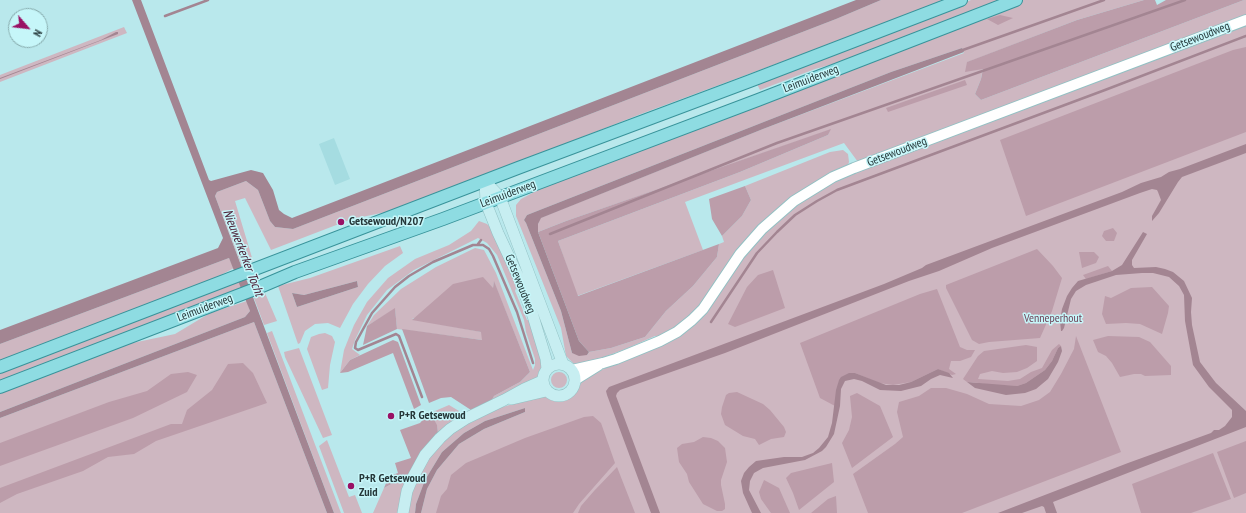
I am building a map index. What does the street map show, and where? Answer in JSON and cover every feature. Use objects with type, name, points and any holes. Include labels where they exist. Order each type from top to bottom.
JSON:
[{"type":"main road","name":"Leimuiderweg","points":[[0,366],[961,0]]},
{"type":"main road","name":"Leimuiderweg","points":[[0,387],[255,289],[295,272],[500,197],[1016,0]]},
{"type":"main road","points":[[484,182],[500,197]]},
{"type":"main road","name":"Getsewoudweg","points":[[484,182],[486,202],[495,227],[519,278],[533,316],[546,359],[546,369]]},
{"type":"main road","name":"Getsewoudweg","points":[[500,197],[556,343],[570,371]]},
{"type":"main road","points":[[554,364],[570,371],[572,390],[564,396],[554,396],[544,386],[543,375],[546,369],[554,364]]},
{"type":"main road","points":[[403,513],[407,491],[422,460],[434,444],[450,429],[467,418],[524,389],[544,386]]},
{"type":"street","name":"Getsewoudweg","points":[[570,371],[603,363],[660,341],[681,328],[703,309],[740,254],[762,229],[794,201],[833,177],[1246,20]]},
{"type":"shaded area","points":[[132,0],[141,0],[209,180],[211,181],[251,170],[263,173],[273,190],[279,210],[292,218],[856,0],[881,0],[836,19],[293,229],[275,227],[270,221],[258,190],[246,181],[217,192],[215,196],[334,513],[327,513],[254,322],[0,418],[0,412],[245,317],[250,311],[229,258],[0,344],[0,330],[218,248],[223,238]]},
{"type":"shaded area","points":[[1144,0],[1155,0],[1157,5],[1166,0],[1244,0],[981,100],[975,94],[983,69],[965,72],[967,62],[1077,20]]},
{"type":"shaded area","points":[[1000,15],[1013,18],[998,25],[987,19]]},
{"type":"shaded area","points":[[118,32],[118,34],[0,79],[101,40]]},
{"type":"shaded area","points":[[1246,47],[1246,132],[1026,216],[1000,140],[1233,50]]},
{"type":"shaded area","points":[[962,48],[964,52],[763,129],[541,218],[538,224],[538,232],[579,341],[589,352],[587,355],[579,356],[572,353],[561,311],[524,220],[527,215],[891,72]]},
{"type":"shaded area","points":[[965,80],[967,85],[888,112],[886,108]]},
{"type":"shaded area","points":[[831,129],[828,135],[740,172],[558,241],[578,296],[719,244],[717,257],[693,286],[666,311],[645,337],[611,348],[589,352],[579,341],[538,232]]},
{"type":"shaded area","points":[[334,138],[350,179],[335,185],[319,144]]},
{"type":"shaded area","points":[[1246,144],[1246,153],[1182,177],[1159,213],[1152,221],[1152,216],[1161,200],[1157,190],[1152,189],[992,248],[939,271],[909,281],[725,353],[620,390],[616,396],[660,513],[651,513],[607,395],[606,391],[609,387],[884,284],[926,265]]},
{"type":"shaded area","points":[[745,186],[751,200],[742,216],[722,236],[712,219],[709,199]]},
{"type":"shaded area","points":[[1113,228],[1117,233],[1114,241],[1106,241],[1102,236],[1104,231]]},
{"type":"shaded area","points":[[1143,232],[1147,234],[1132,260],[1132,265],[1134,268],[1156,267],[1165,269],[1173,272],[1184,281],[1192,298],[1192,325],[1200,362],[1216,383],[1246,411],[1246,427],[1053,502],[1057,513],[1046,513],[1044,507],[1042,506],[1022,513],[998,513],[1211,433],[1214,430],[1219,430],[1225,426],[1232,417],[1232,410],[1209,387],[1193,365],[1185,321],[1184,295],[1179,286],[1169,277],[1153,273],[1116,275],[1086,285],[1076,291],[1071,299],[1064,328],[1061,331],[1060,321],[1062,309],[1072,288],[1078,281],[1112,271],[1122,265]]},
{"type":"shaded area","points":[[1037,249],[1062,278],[1052,311],[1040,338],[979,344],[972,340],[946,288],[946,285]]},
{"type":"shaded area","points":[[1079,252],[1094,252],[1099,257],[1096,263],[1082,268]]},
{"type":"shaded area","points":[[1108,266],[1112,271],[1086,279],[1083,275]]},
{"type":"shaded area","points":[[773,270],[785,308],[735,327],[728,324],[747,287],[758,275]]},
{"type":"shaded area","points":[[483,277],[493,288],[494,281],[530,372],[520,382],[494,396],[492,400],[471,410],[451,397],[441,398],[429,403],[402,329],[482,340],[481,332],[412,320],[453,284]]},
{"type":"shaded area","points":[[357,281],[358,287],[297,307],[292,293],[304,295]]},
{"type":"shaded area","points":[[1152,287],[1169,306],[1162,334],[1140,324],[1106,324],[1102,314],[1105,296],[1111,298],[1131,288]]},
{"type":"shaded area","points":[[937,289],[960,347],[967,350],[975,350],[971,357],[960,361],[951,361],[949,369],[956,374],[952,375],[938,369],[911,382],[893,385],[879,383],[855,373],[839,381],[835,406],[820,398],[800,343],[920,294]]},
{"type":"shaded area","points":[[395,308],[397,329],[363,345],[367,326]]},
{"type":"shaded area","points":[[1076,336],[1121,452],[962,513],[868,513],[853,474],[903,437],[897,412],[899,402],[919,396],[931,388],[946,388],[967,394],[989,404],[1021,406],[1039,400],[1050,392],[1061,374],[1074,349]]},
{"type":"shaded area","points":[[1108,336],[1139,337],[1150,342],[1171,366],[1171,375],[1145,376],[1141,374],[1134,374],[1120,377],[1106,356],[1098,352],[1093,340]]},
{"type":"shaded area","points":[[393,340],[398,342],[421,405],[414,409],[393,353],[348,372],[340,373],[350,360]]},
{"type":"shaded area","points":[[1059,344],[1061,346],[1058,348],[1052,361],[1045,370],[1026,383],[1017,386],[991,385],[967,382],[963,379],[978,356],[984,351],[1026,345],[1037,347],[1037,361],[1027,368],[1017,372],[1003,373],[992,371],[980,374],[978,379],[1008,381],[1020,379],[1031,372],[1042,368],[1052,350]]},
{"type":"shaded area","points":[[1061,346],[1062,351],[1058,362],[1048,379],[1036,389],[1025,393],[1006,395],[975,388],[967,382],[1017,386],[1026,383],[1045,370],[1052,361],[1058,348]]},
{"type":"shaded area","points":[[243,363],[253,373],[267,403],[156,441],[134,454],[108,457],[83,471],[17,494],[0,503],[0,488],[171,424],[182,424],[187,410],[212,390],[228,364]]},
{"type":"shaded area","points":[[938,369],[949,373],[953,378],[940,375],[921,386],[901,391],[880,390],[862,381],[854,379],[845,381],[841,389],[840,406],[834,434],[826,447],[822,451],[805,460],[763,468],[754,473],[750,481],[749,490],[761,513],[752,513],[743,493],[741,481],[744,473],[756,461],[784,457],[802,457],[813,453],[819,448],[828,437],[832,423],[836,390],[841,377],[849,373],[855,373],[886,385],[899,385],[911,382]]},
{"type":"shaded area","points":[[188,372],[197,375],[187,392],[133,418],[0,466],[0,443],[109,402],[147,391],[171,374]]},
{"type":"shaded area","points":[[737,392],[763,404],[770,410],[784,427],[786,432],[784,437],[771,439],[759,445],[755,439],[743,436],[725,425],[721,414],[726,395]]},
{"type":"shaded area","points":[[857,393],[880,406],[893,437],[852,468],[842,443],[849,430],[852,417],[850,396]]},
{"type":"shaded area","points":[[525,408],[525,412],[484,429],[459,444],[437,470],[427,489],[421,513],[415,513],[416,504],[425,480],[442,452],[464,433],[485,421]]},
{"type":"shaded area","points":[[428,414],[434,419],[437,425],[438,433],[410,474],[384,488],[389,476],[398,473],[395,463],[411,458],[400,430],[420,423]]},
{"type":"shaded area","points":[[593,416],[601,423],[615,463],[573,513],[436,513],[441,496],[447,489],[451,475],[466,463],[525,438],[584,417]]},
{"type":"shaded area","points":[[703,437],[718,441],[725,448],[727,462],[721,480],[721,485],[725,509],[722,511],[717,511],[703,504],[689,482],[687,474],[679,462],[677,448],[682,444],[694,442]]},
{"type":"shaded area","points":[[1246,441],[1246,493],[1234,498],[1217,452]]},
{"type":"shaded area","points":[[1213,453],[1231,499],[1191,513],[1141,513],[1132,484]]},
{"type":"shaded area","points":[[832,463],[834,482],[799,510],[786,478],[791,473]]},
{"type":"shaded area","points":[[617,467],[635,513],[578,513],[581,506]]},
{"type":"shaded area","points":[[764,480],[779,488],[790,513],[771,513],[761,499],[759,492]]},
{"type":"shaded area","points":[[836,496],[837,513],[811,513],[828,499]]},
{"type":"green space","points":[[881,0],[943,0],[870,29],[641,114],[396,210],[352,219],[271,250],[245,198],[235,201],[253,261],[241,264],[215,196],[217,192],[246,181],[258,190],[270,221],[275,227],[293,229],[836,19]]},
{"type":"green space","points":[[971,0],[1003,0],[852,59],[815,69],[760,90],[757,84],[806,63]]},
{"type":"green space","points":[[1020,0],[1144,0],[1077,20],[968,62],[983,68],[981,79],[975,94],[981,100],[1244,0],[1246,0],[1246,15],[858,162],[844,143],[685,202],[703,250],[577,296],[558,241],[740,172],[828,135],[830,130],[538,232],[540,218],[763,129],[964,53],[962,48],[891,72],[527,215],[524,220],[561,311],[572,353],[587,355],[589,352],[611,348],[645,337],[666,311],[693,286],[717,257],[719,244],[724,242],[722,236],[742,216],[751,200],[745,186],[830,152],[843,150],[848,154],[848,165],[788,200],[745,240],[696,310],[675,328],[658,337],[655,336],[591,362],[574,364],[566,356],[561,328],[516,216],[516,205],[521,199],[540,188],[593,169],[679,132]]},
{"type":"green space","name":"Venneperhout","points":[[1246,24],[1246,513],[421,513],[427,489],[437,470],[459,444],[484,429],[525,412],[525,408],[485,421],[464,433],[442,452],[425,480],[416,504],[415,513],[407,513],[407,508],[416,479],[432,453],[458,429],[499,408],[541,396],[562,400],[572,396],[584,379],[617,362],[671,340],[756,241],[801,201],[840,178]]},
{"type":"green space","points":[[124,27],[127,33],[0,82],[0,75]]},
{"type":"green space","points":[[479,221],[487,224],[491,228],[517,285],[515,291],[527,320],[530,320],[543,357],[542,368],[537,378],[492,400],[494,396],[520,382],[530,372],[494,282],[493,289],[412,319],[482,332],[482,340],[397,329],[395,309],[367,326],[374,315],[401,289],[436,267],[475,248],[484,250],[496,273],[533,370],[535,359],[526,332],[524,320],[497,255],[487,243],[478,238],[414,270],[387,290],[367,315],[355,340],[352,349],[360,355],[350,360],[340,373],[344,350],[354,325],[367,302],[388,278],[415,259],[449,245],[471,231]]},
{"type":"green space","points":[[400,246],[403,253],[385,266],[368,284],[353,304],[340,328],[328,323],[315,324],[305,331],[300,343],[298,344],[278,286],[310,278]],"holes":[[[357,281],[358,287],[297,307],[292,293],[304,295]]]},
{"type":"green space","points":[[229,258],[234,268],[208,282],[0,362],[0,344]]},
{"type":"green space","points":[[239,281],[242,288],[0,382],[0,373]]},
{"type":"green space","points":[[265,293],[277,321],[264,325],[254,298]]},
{"type":"green space","points":[[247,301],[250,311],[245,317],[0,412],[0,392],[123,345],[175,334],[210,313]]},
{"type":"green space","points":[[254,322],[327,513],[0,513],[0,418]]},
{"type":"green space","points":[[272,331],[341,513],[334,513],[267,333]]},
{"type":"green space","points":[[325,333],[332,336],[335,342],[330,365],[328,388],[322,390],[307,349],[311,337]]},
{"type":"green space","points":[[299,348],[332,435],[323,438],[285,357],[284,352]]},
{"type":"green space","points":[[559,372],[566,377],[567,380],[562,387],[559,388],[552,383],[551,380],[556,373]]},
{"type":"green space","points":[[449,405],[459,411],[459,416],[438,433],[434,419],[428,414]]},
{"type":"green space","points":[[327,440],[349,497],[355,495],[362,513],[344,513],[319,446]]},
{"type":"green space","points":[[410,474],[398,513],[373,513],[384,488]]},
{"type":"waterway","points":[[165,16],[208,0]]},
{"type":"waterway","points":[[960,51],[1104,0]]},
{"type":"waterway","points":[[550,234],[777,143],[1185,0]]},
{"type":"waterway","points":[[711,322],[757,253],[777,232],[795,215],[837,190],[1246,36]]},
{"type":"waterway","points":[[478,244],[481,240]]},
{"type":"waterway","points":[[422,397],[399,336],[396,334],[358,350],[355,348],[356,342],[372,313],[395,287],[409,276],[433,262],[473,245],[483,245],[489,249],[493,256],[517,312],[533,363]]},
{"type":"place","name":"Getsewoud/N207","points":[[341,222]]},
{"type":"place","name":"P+R Getsewoud","points":[[391,416]]},
{"type":"place","name":"P+R Getsewoud Zuid","points":[[351,486]]},
{"type":"water label","name":"Nieuwerkerker Tocht","points":[[243,253]]}]
